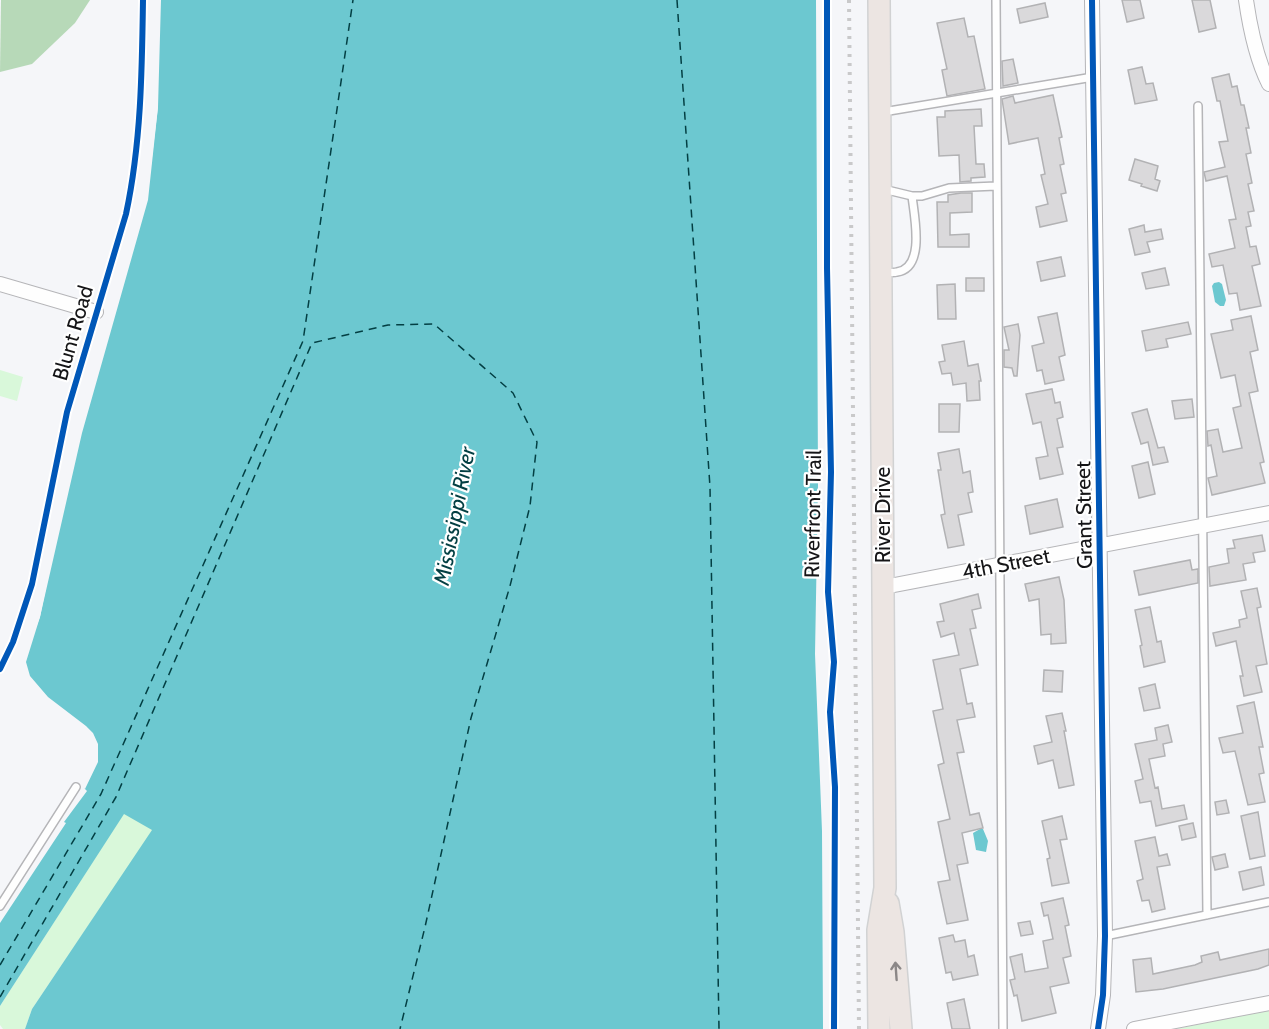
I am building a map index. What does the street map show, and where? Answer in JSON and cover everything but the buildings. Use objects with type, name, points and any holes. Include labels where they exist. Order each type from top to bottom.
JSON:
[{"type":"main road","name":"River Drive","points":[[879,1029],[878,930],[885,888],[880,113],[884,1]]},
{"type":"main road","points":[[885,888],[893,932],[901,1029]]},
{"type":"street","name":"Grant Street","points":[[1092,0],[1105,936],[1103,995],[1098,1029]]},
{"type":"street","points":[[1246,0],[1252,36],[1269,84]]},
{"type":"street","points":[[0,284],[96,312]]},
{"type":"street","name":"4th Street","points":[[884,587],[1269,513]]},
{"type":"street","points":[[1134,1029],[1269,1003]]},
{"type":"lane","points":[[996,0],[1003,1029]]},
{"type":"lane","points":[[880,113],[1093,77]]},
{"type":"lane","points":[[1198,106],[1207,915]]},
{"type":"lane","points":[[881,188],[912,196],[922,196],[949,188],[996,186]]},
{"type":"lane","points":[[881,272],[899,272],[908,267],[914,256],[917,232],[912,196]]},
{"type":"lane","points":[[0,906],[76,787]]},
{"type":"lane","points":[[1105,936],[1269,902]]},
{"type":"green space","points":[[1,0],[90,0],[75,23],[32,64],[0,72]]},
{"type":"green space","points":[[0,370],[23,377],[17,401],[0,396]]},
{"type":"green space","points":[[124,813],[153,830],[32,1009],[25,1029],[3,1029],[0,1025],[0,1006]]},
{"type":"green space","points":[[1269,1010],[1269,1029],[1176,1029]]},
{"type":"water","name":"Mississippi River","points":[[157,0],[816,0],[818,485],[815,654],[822,831],[823,1029],[25,1029],[32,1009],[152,830],[124,814],[0,1006],[0,923],[66,823],[64,822],[87,791],[83,787],[95,757],[89,733],[31,687],[23,662],[40,617],[79,425],[147,199],[158,107]]},
{"type":"water","points":[[1219,282],[1222,284],[1226,300],[1224,306],[1215,302],[1212,286]]},
{"type":"water","points":[[983,829],[988,841],[986,852],[976,850],[973,833]]},
{"type":"pier","points":[[154,0],[161,0],[158,107],[148,200],[82,433],[40,617],[26,662],[30,676],[48,697],[93,733],[98,744],[98,762],[85,789],[80,786],[92,756],[87,735],[29,689],[20,661],[37,616],[76,425],[144,198],[155,107]]},
{"type":"ferry route","points":[[0,965],[101,794],[303,341],[353,0]]},
{"type":"ferry route","points":[[677,0],[710,487],[719,1029]]},
{"type":"ferry route","points":[[0,997],[116,797],[312,343],[388,325],[434,324],[513,393],[537,442],[530,506],[510,586],[471,718],[400,1029]]},
{"type":"railway","points":[[849,0],[859,1029]]},
{"type":"cycle path","name":"Blunt Road","points":[[0,669],[13,642],[32,584],[67,412],[126,214],[138,135],[143,0]]},
{"type":"cycle path","name":"Riverfront Trail","points":[[827,0],[827,268],[831,472],[828,592],[834,662],[830,712],[835,787],[834,1029]]},
{"type":"cycle path","points":[[1092,0],[1105,936],[1103,995],[1098,1029]]}]
